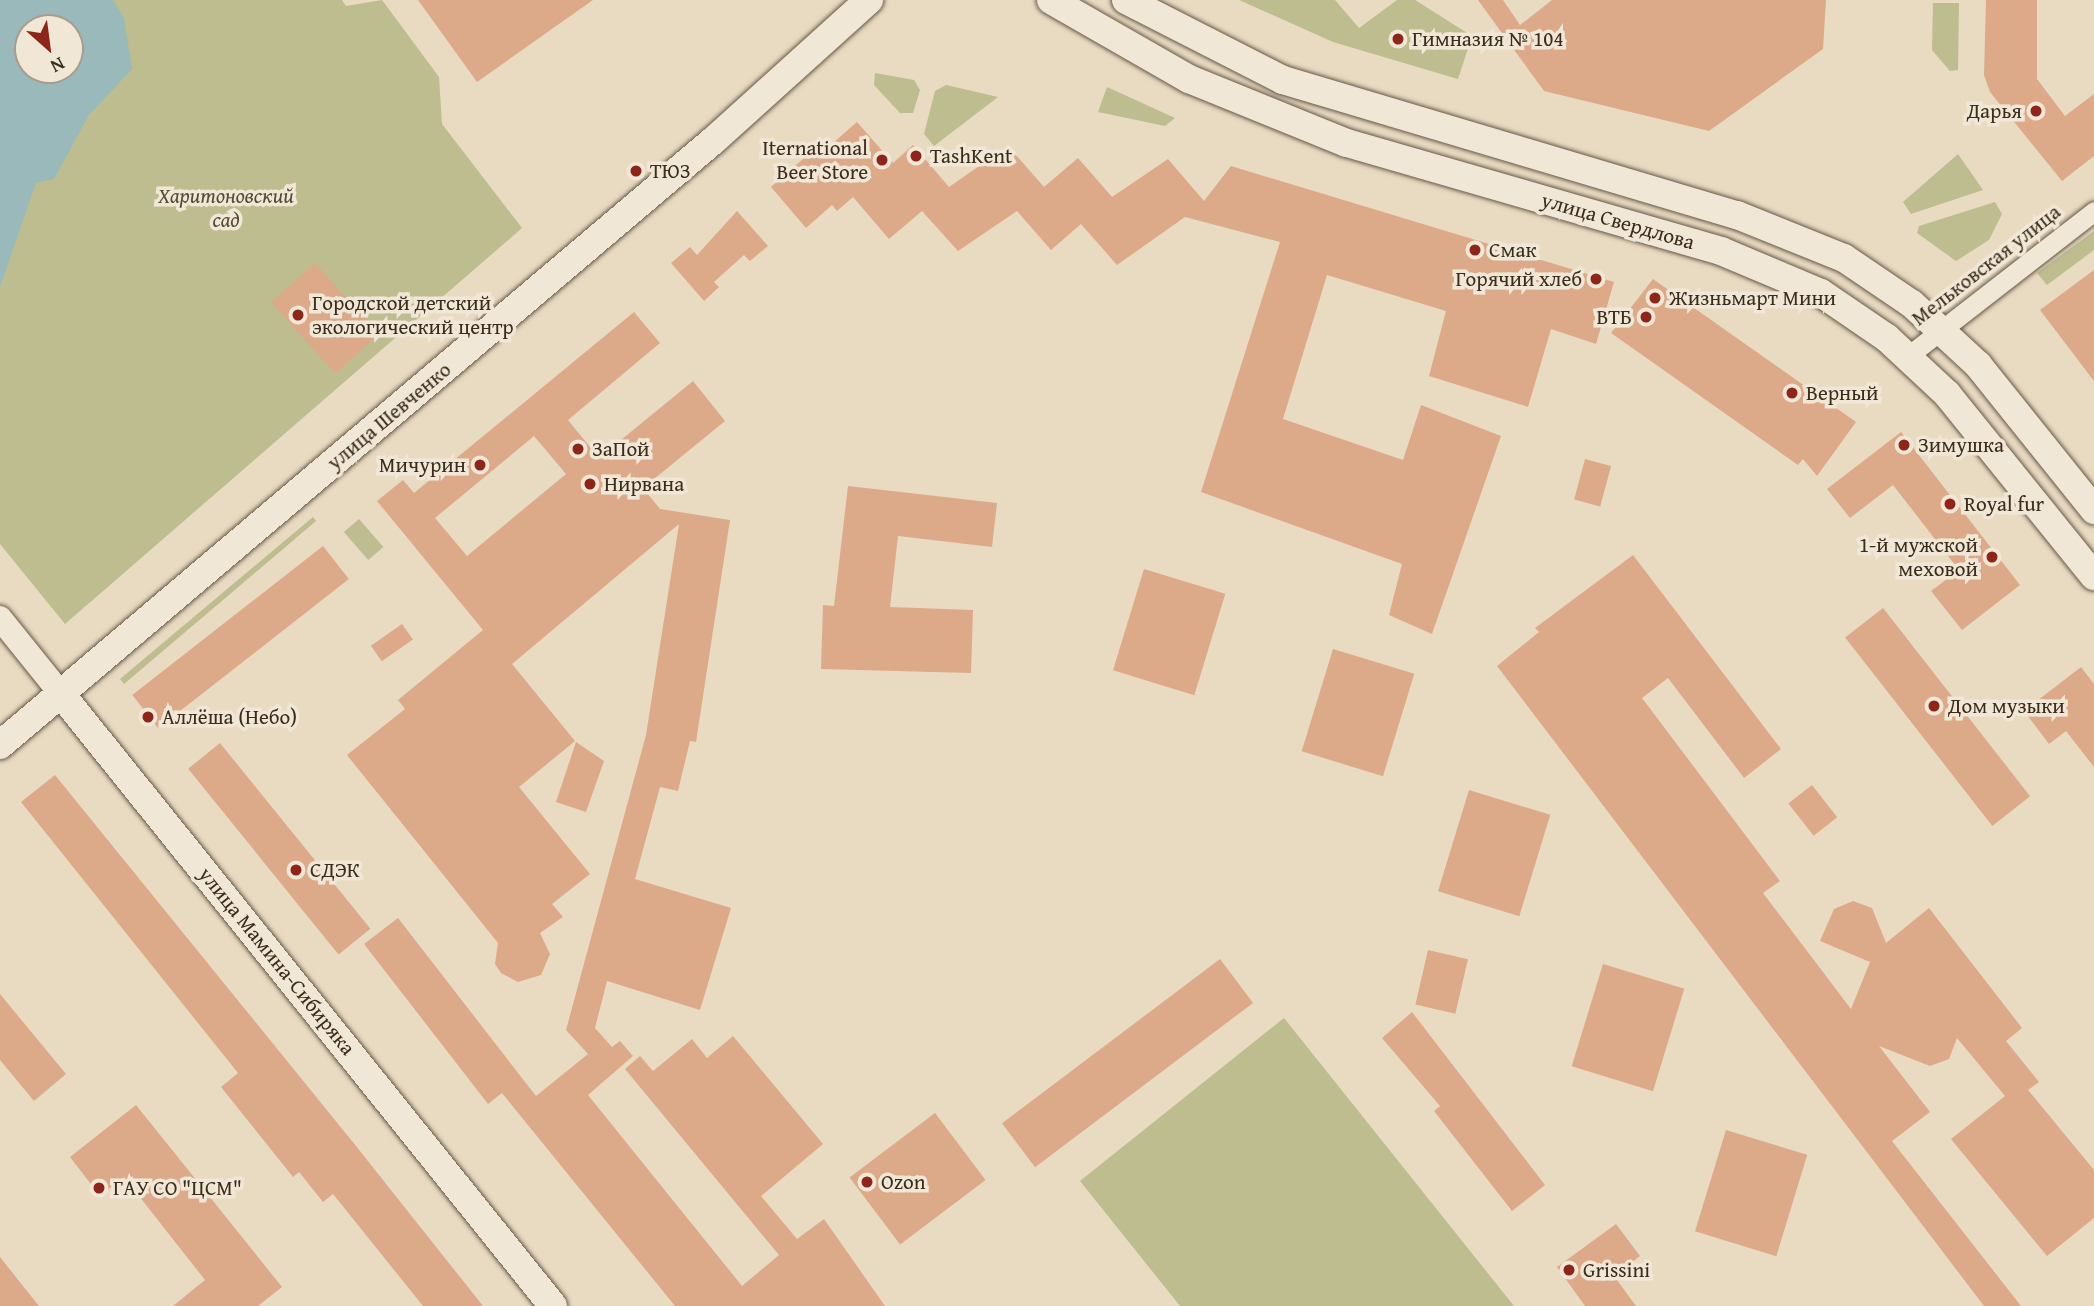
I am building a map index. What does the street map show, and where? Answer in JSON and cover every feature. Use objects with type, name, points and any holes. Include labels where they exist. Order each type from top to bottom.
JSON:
[{"type":"main road","name":"улица Шевченко","points":[[0,745],[714,140],[869,0]]},
{"type":"main road","name":"улица Свердлова","points":[[1051,0],[1189,79],[1348,143],[1774,270],[1821,293],[1908,356],[1947,394],[2094,576]]},
{"type":"main road","name":"улица Свердлова","points":[[1126,0],[1283,80],[1791,234],[1844,258],[1940,328],[1978,365],[2094,510]]},
{"type":"main road","name":"улица Мамина-Сибиряка","points":[[61,694],[553,1306]]},
{"type":"street","name":"Мельковская улица","points":[[1908,356],[1940,328],[2094,211]]},
{"type":"street","name":"улица Мамина-Сибиряка","points":[[0,618],[61,694]]},
{"type":"green space","name":"Харитоновский сад","points":[[0,0],[342,0],[346,6],[382,0],[439,77],[442,124],[522,228],[65,624],[0,544]]},
{"type":"green space","name":"Гимназия № 104","points":[[1239,0],[1335,0],[1359,28],[1397,0],[1415,0],[1472,36],[1458,79],[1333,42]]},
{"type":"green space","points":[[1933,3],[1959,3],[1958,70],[1950,71],[1932,50]]},
{"type":"green space","points":[[875,73],[914,80],[920,90],[913,113],[900,113],[874,85]]},
{"type":"green space","points":[[946,85],[998,97],[934,146],[924,134],[935,91]]},
{"type":"green space","points":[[1107,87],[1175,118],[1165,126],[1098,112]]},
{"type":"green space","points":[[1958,154],[1983,190],[1911,214],[1903,202]]},
{"type":"green space","points":[[1995,202],[2002,214],[1989,240],[1956,261],[1917,233],[1919,226]]},
{"type":"green space","points":[[2094,231],[2094,250],[2047,285],[2037,273]]},
{"type":"green space","points":[[313,517],[316,521],[124,684],[120,679]]},
{"type":"green space","points":[[359,519],[383,547],[368,560],[344,532]]},
{"type":"green space","points":[[1284,1018],[1514,1306],[1180,1306],[1080,1181]]},
{"type":"water","points":[[0,0],[113,0],[124,18],[132,69],[89,115],[54,179],[36,183],[0,287]]},
{"type":"building","points":[[418,0],[593,0],[477,82]]},
{"type":"building","points":[[1478,0],[1503,0],[1520,25],[1552,0],[1826,0],[1823,49],[1709,131],[1544,91]]},
{"type":"building","points":[[1986,0],[2037,0],[2037,79],[2065,116],[2094,94],[2094,156],[2062,181],[1990,92],[1984,75]]},
{"type":"building","points":[[857,122],[893,163],[913,145],[949,187],[1008,146],[1044,187],[1078,158],[1112,197],[1168,159],[1204,201],[1231,166],[1614,282],[1596,344],[1551,329],[1528,407],[1429,376],[1446,311],[1327,275],[1283,419],[1403,460],[1421,405],[1501,436],[1432,634],[1389,615],[1402,564],[1201,492],[1280,242],[1185,217],[1117,265],[1081,224],[1051,250],[1017,211],[958,251],[922,211],[889,239],[853,197],[837,211],[832,205],[806,228],[771,187],[821,143],[826,149]]},
{"type":"building","points":[[737,211],[768,246],[750,261],[744,255],[714,282],[719,287],[704,301],[671,263],[690,247],[697,255]]},
{"type":"building","name":"Городской детский экологический центр","points":[[315,263],[379,334],[335,374],[271,302]]},
{"type":"building","points":[[2094,270],[2094,381],[2040,310]]},
{"type":"building","points":[[1653,279],[1856,422],[1817,476],[1803,459],[1798,465],[1611,333]]},
{"type":"building","points":[[634,312],[660,343],[568,420],[599,458],[693,381],[725,421],[643,488],[660,509],[730,520],[696,742],[690,741],[678,791],[660,787],[635,879],[731,908],[700,1010],[607,981],[595,1028],[612,1047],[620,1041],[633,1056],[588,1095],[742,1286],[779,1255],[625,1069],[640,1056],[653,1071],[692,1039],[707,1058],[733,1036],[823,1144],[761,1196],[797,1239],[824,1219],[885,1306],[675,1306],[502,1093],[488,1104],[364,944],[398,918],[536,1096],[588,1054],[566,1030],[646,735],[679,524],[512,664],[575,741],[519,787],[590,874],[552,904],[563,917],[540,933],[550,954],[541,975],[518,982],[501,973],[495,964],[498,943],[347,755],[405,709],[398,700],[483,630],[377,501],[403,480],[414,493]],"holes":[[[534,436],[566,474],[467,556],[435,518]]]},
{"type":"building","points":[[1901,432],[2020,585],[1962,630],[1931,591],[1959,570],[1893,485],[1850,518],[1827,489]]},
{"type":"building","points":[[1585,459],[1611,466],[1600,507],[1574,500]]},
{"type":"building","points":[[848,486],[997,503],[992,547],[898,536],[890,607],[973,610],[971,673],[821,669],[823,605],[834,606]]},
{"type":"building","points":[[323,546],[349,579],[158,728],[132,695]]},
{"type":"building","points":[[1633,555],[1781,749],[1744,778],[1668,678],[1642,698],[1780,881],[1763,893],[1851,1009],[1870,962],[1820,941],[1834,909],[1853,901],[1872,908],[1886,943],[1929,908],[2022,1028],[2006,1041],[2039,1082],[2028,1090],[2094,1170],[2094,1218],[2047,1256],[1951,1139],[2005,1096],[1957,1038],[1949,1059],[1930,1066],[1879,1046],[1930,1112],[1892,1141],[2021,1306],[1984,1306],[1497,666],[1539,632],[1535,628]]},
{"type":"building","points":[[1144,569],[1225,594],[1194,695],[1113,670]]},
{"type":"building","points":[[1883,608],[2030,796],[1992,826],[1845,638]]},
{"type":"building","points":[[402,624],[413,640],[382,661],[371,646]]},
{"type":"building","points":[[1333,649],[1414,674],[1383,776],[1302,751]]},
{"type":"building","points":[[2081,667],[2094,684],[2094,767],[2066,731],[2049,744],[2024,711]]},
{"type":"building","points":[[576,742],[604,761],[586,812],[556,802]]},
{"type":"building","points":[[220,743],[370,929],[339,955],[188,769]]},
{"type":"building","points":[[55,775],[483,1306],[423,1306],[333,1194],[323,1202],[299,1172],[293,1177],[221,1087],[238,1073],[21,802]]},
{"type":"building","points":[[1812,785],[1837,817],[1814,836],[1788,803]]},
{"type":"building","points":[[1469,790],[1550,815],[1519,916],[1438,891]]},
{"type":"building","points":[[1428,950],[1468,959],[1455,1014],[1415,1005]]},
{"type":"building","points":[[1220,959],[1253,1003],[1035,1167],[1002,1123]]},
{"type":"building","points":[[1603,964],[1684,989],[1653,1091],[1572,1066]]},
{"type":"building","points":[[0,994],[66,1074],[34,1101],[0,1060]]},
{"type":"building","points":[[1412,1012],[1545,1185],[1512,1211],[1434,1111],[1440,1106],[1382,1038]]},
{"type":"building","points":[[136,1105],[282,1287],[258,1306],[173,1306],[205,1280],[124,1177],[100,1196],[70,1157]]},
{"type":"building","points":[[935,1113],[986,1180],[900,1244],[850,1177]]},
{"type":"building","points":[[1726,1130],[1807,1155],[1776,1256],[1695,1231]]},
{"type":"building","points":[[1616,1224],[1640,1256],[1614,1276],[1636,1306],[1585,1306],[1557,1267]]},
{"type":"building","points":[[0,1257],[39,1306],[0,1306]]},
{"type":"place","name":"Гимназия № 104","points":[[1398,39]]},
{"type":"place","name":"Дарья","points":[[2036,111]]},
{"type":"place","name":"TashKent","points":[[916,156]]},
{"type":"place","name":"Iternational Beer Store","points":[[882,160]]},
{"type":"place","name":"ТЮЗ","points":[[636,171]]},
{"type":"place","name":"Смак","points":[[1475,250]]},
{"type":"place","name":"Горячий хлеб","points":[[1596,279]]},
{"type":"place","name":"Жизньмарт Мини","points":[[1655,298]]},
{"type":"place","name":"Городской детский экологический центр","points":[[298,315]]},
{"type":"place","name":"ВТБ","points":[[1646,317]]},
{"type":"place","name":"Верный","points":[[1792,393]]},
{"type":"place","name":"Зимушка","points":[[1904,445]]},
{"type":"place","name":"ЗаПой","points":[[578,449]]},
{"type":"place","name":"Мичурин","points":[[480,465]]},
{"type":"place","name":"Нирвана","points":[[590,484]]},
{"type":"place","name":"Royal fur","points":[[1950,504]]},
{"type":"place","name":"1-й мужской меховой","points":[[1992,557]]},
{"type":"place","name":"Дом музыки","points":[[1934,706]]},
{"type":"place","name":"Аллёша (Небо)","points":[[148,717]]},
{"type":"place","name":"СДЭК","points":[[296,870]]},
{"type":"place","name":"Ozon","points":[[867,1182]]},
{"type":"place","name":"ГАУ СО \"ЦСМ\"","points":[[99,1188]]},
{"type":"place","name":"Grissini","points":[[1569,1270]]}]
